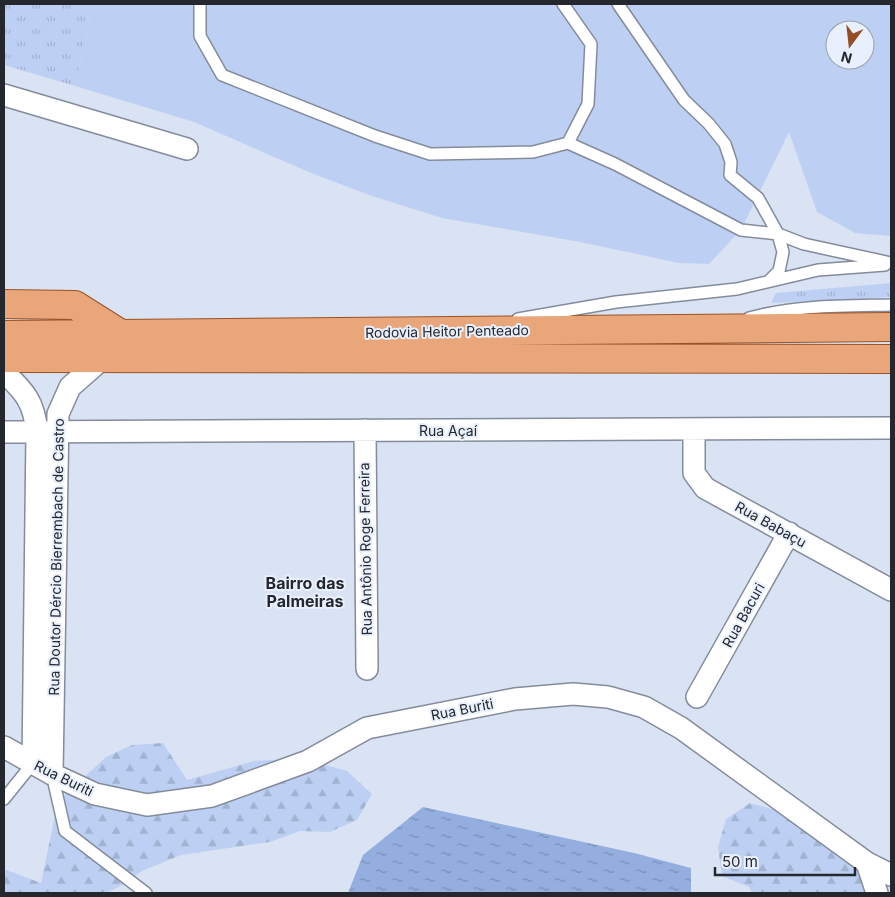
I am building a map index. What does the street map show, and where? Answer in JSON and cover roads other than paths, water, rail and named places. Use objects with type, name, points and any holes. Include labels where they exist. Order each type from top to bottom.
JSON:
[{"type":"main road","points":[[4,304],[75,305],[122,334]]},
{"type":"main road","name":"Rodovia Heitor Penteado","points":[[4,335],[891,327]]},
{"type":"main road","name":"Rodovia Heitor Penteado","points":[[4,358],[891,359]]},
{"type":"street","points":[[6,99],[186,149]]},
{"type":"street","name":"Rua Doutor Dércio Bierrembach de Castro","points":[[33,763],[48,432],[70,387],[103,358]]},
{"type":"street","name":"Rua Doutor Dércio Bierrembach de Castro","points":[[4,372],[30,400],[36,415],[48,432],[52,774]]},
{"type":"street","name":"Rua Açaí","points":[[4,432],[891,428]]},
{"type":"street","name":"Rua Antônio Roge Ferreira","points":[[365,430],[367,669]]},
{"type":"street","name":"Rua Babaçu","points":[[694,430],[694,473],[705,488],[891,590]]},
{"type":"street","name":"Rua Bacuri","points":[[697,697],[789,533]]},
{"type":"street","name":"Rua Buriti","points":[[4,747],[52,774],[95,794],[147,805],[212,796],[308,761],[367,728],[515,699],[573,694],[608,697],[644,707],[681,728],[867,863],[891,875]]},
{"type":"street","points":[[867,863],[877,893]]},
{"type":"lane","points":[[200,4],[200,36],[222,74],[367,132],[430,154],[533,152],[568,142],[615,164],[741,230],[778,234],[804,244],[891,264]]},
{"type":"lane","points":[[563,4],[591,44],[588,104],[568,142]]},
{"type":"lane","points":[[618,4],[684,100],[710,124],[725,144],[731,162],[730,175],[758,198],[778,234],[783,252],[779,271],[769,281]]},
{"type":"lane","points":[[450,331],[616,302],[737,289],[818,270],[891,264]]},
{"type":"lane","points":[[720,328],[771,312],[806,308],[891,305]]},
{"type":"lane","points":[[4,799],[33,763]]},
{"type":"lane","points":[[52,774],[65,831],[146,893]]},
{"type":"water","points":[[423,807],[634,853],[691,868],[691,893],[348,893],[363,855]]},
{"type":"district","name":"Bairro das Palmeiras","points":[[305,592]]}]
